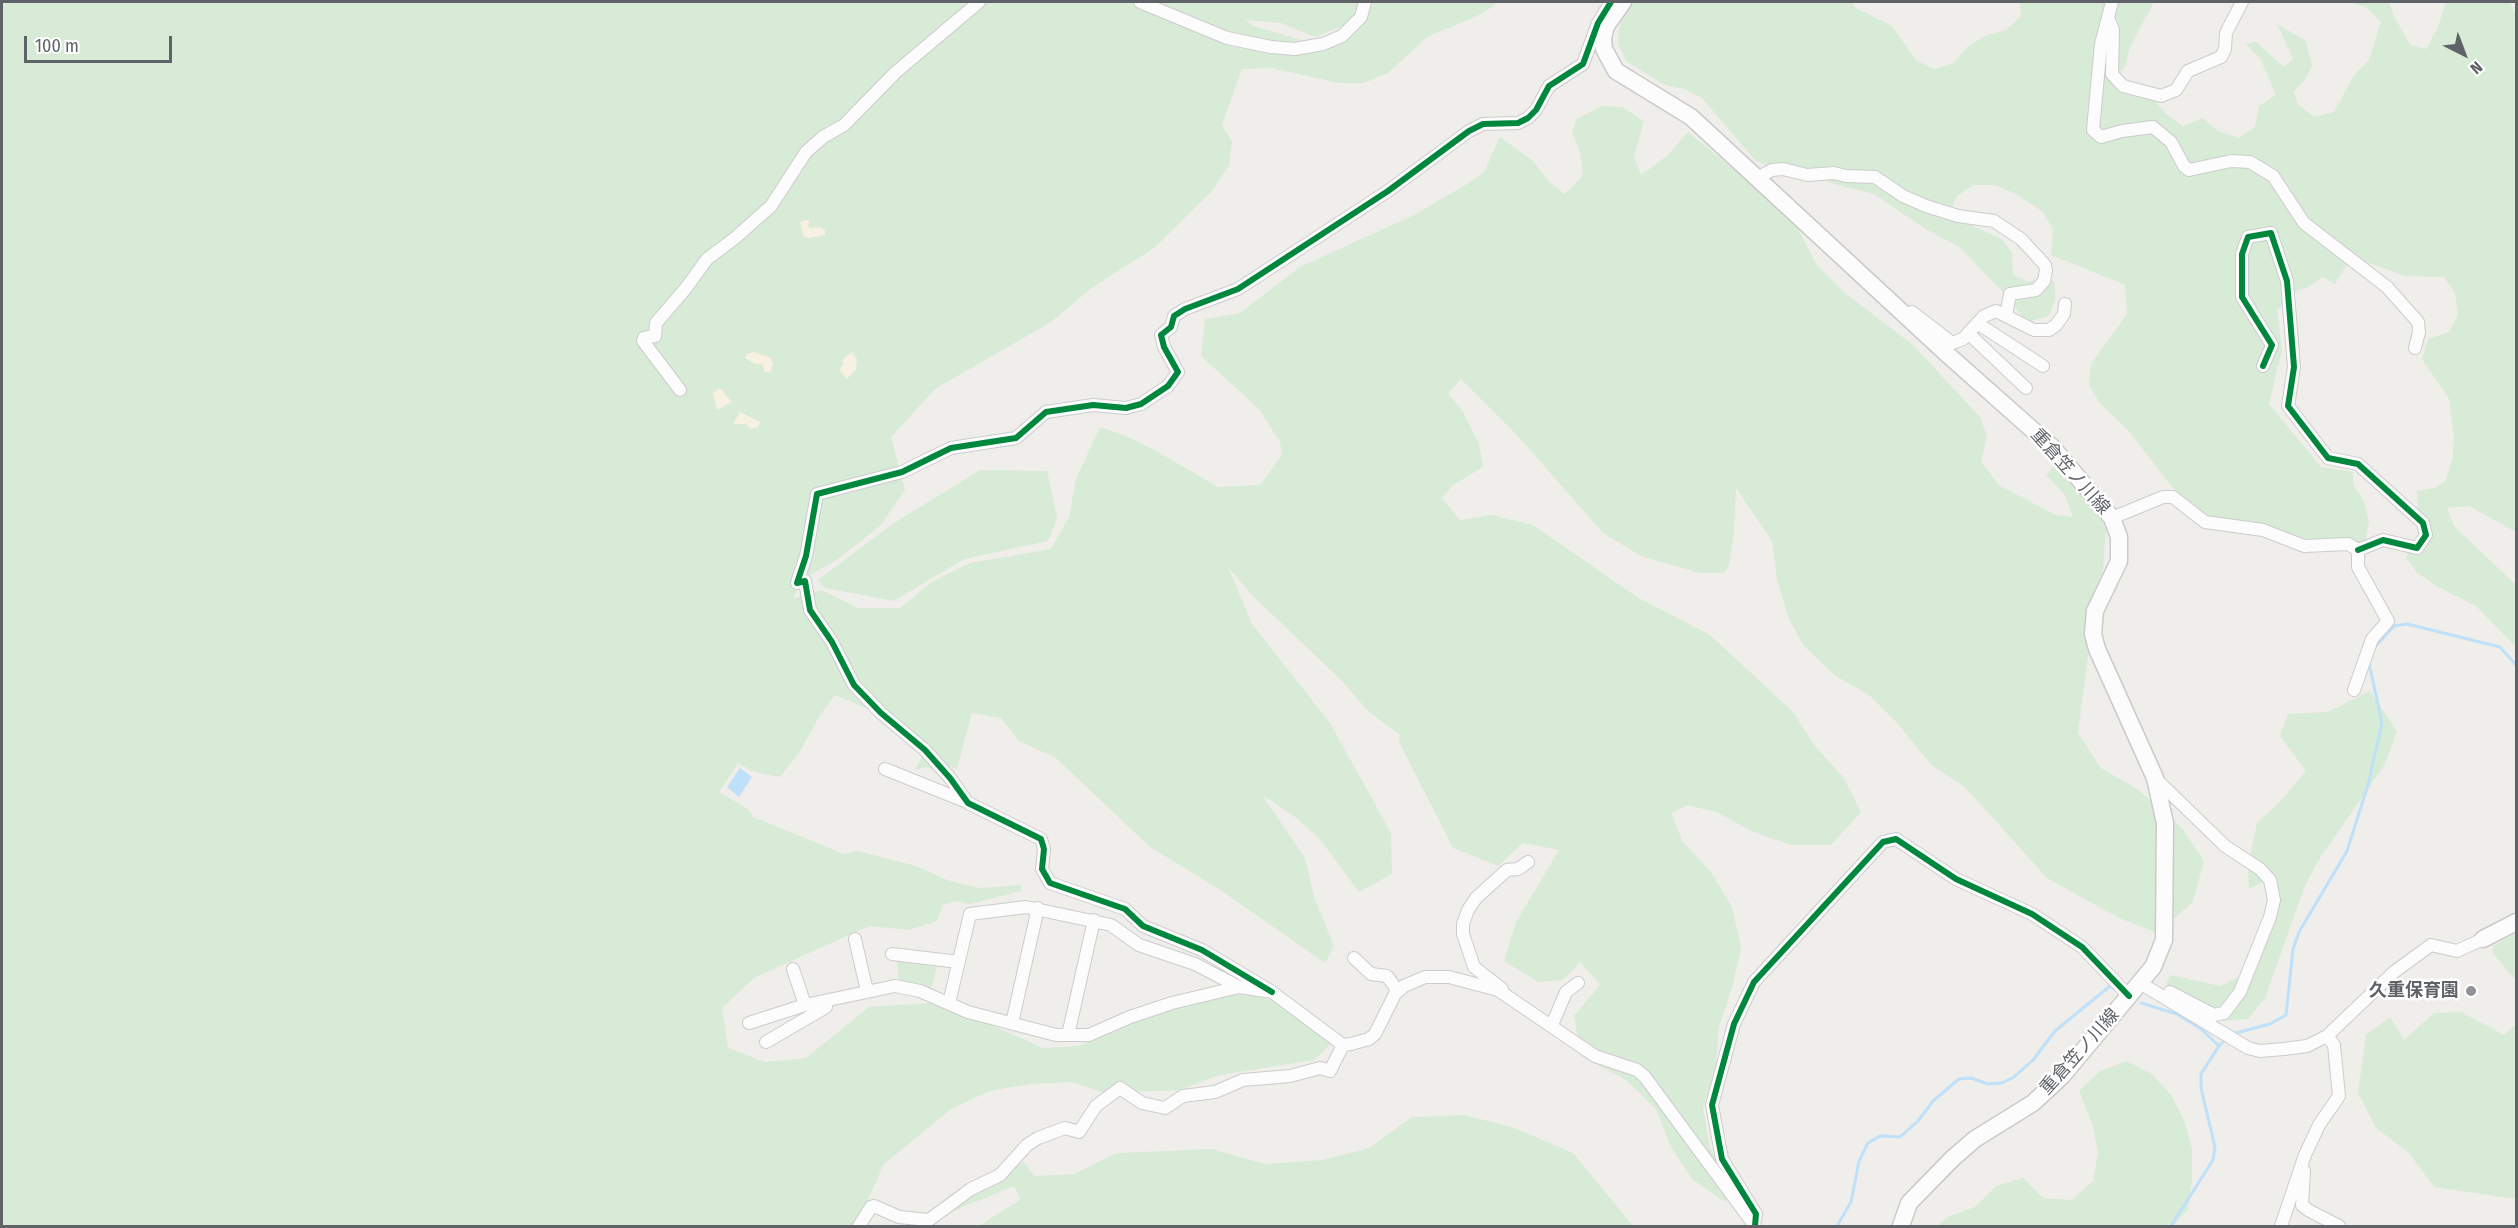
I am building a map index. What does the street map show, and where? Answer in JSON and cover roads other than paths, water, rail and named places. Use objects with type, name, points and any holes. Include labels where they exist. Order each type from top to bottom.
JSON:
[{"type":"main road","name":"重倉笠ノ川線","points":[[1623,2],[1606,26],[1604,49],[1611,66],[1624,77],[1691,117],[1903,314],[2053,448],[2112,518],[2119,537],[2119,561],[2095,611],[2093,634],[2097,649],[2155,778],[2165,823],[2164,940],[2153,967],[2047,1091],[2025,1109],[1976,1139],[1909,1203],[1901,1227]]},
{"type":"main road","points":[[2483,939],[2517,922]]},
{"type":"street","points":[[680,390],[643,341],[644,338],[655,336],[656,323],[707,259],[771,206],[806,152],[823,137],[844,125],[896,72],[979,2]]},
{"type":"street","points":[[1140,2],[1227,38],[1270,48],[1296,49],[1323,44],[1342,36],[1361,17],[1365,2]]},
{"type":"street","points":[[968,802],[950,777],[925,750],[881,713],[854,685],[832,642],[810,610],[805,581],[797,583],[806,555],[816,494],[902,472],[951,447],[1016,438],[1046,412],[1093,405],[1126,408],[1141,404],[1168,386],[1178,372],[1164,347],[1161,335],[1171,327],[1174,316],[1185,309],[1238,289],[1388,191],[1476,127],[1491,122],[1518,123],[1528,118],[1536,110],[1549,86],[1583,64],[1600,17],[1611,2]]},
{"type":"street","points":[[2112,2],[2102,44],[2092,130],[2101,138],[2122,131],[2153,128],[2171,142],[2184,166],[2189,170],[2231,161],[2250,162],[2273,176],[2304,223],[2387,286],[2418,322],[2419,333],[2415,348]]},
{"type":"street","points":[[2108,16],[2113,30],[2112,74],[2123,86],[2162,96],[2176,90],[2187,71],[2222,57],[2225,50],[2226,33],[2242,2]]},
{"type":"street","points":[[1757,177],[1772,170],[1783,169],[1807,175],[1834,173],[1846,176],[1875,177],[1903,196],[1926,206],[1958,216],[1995,221],[2034,251],[2046,270],[2044,281],[2036,290],[2010,294],[2010,306],[2006,316]]},
{"type":"street","points":[[2263,366],[2272,345],[2242,297],[2242,254],[2248,237],[2271,233],[2287,281],[2294,367],[2289,406],[2328,458],[2358,464],[2422,523],[2426,535],[2417,548],[2383,540],[2358,550]]},
{"type":"street","points":[[1903,314],[1913,312],[1952,343],[1959,342],[1977,323],[1989,313],[1996,311],[2034,330],[2049,330],[2064,315],[2065,304]]},
{"type":"street","points":[[1977,323],[2043,366]]},
{"type":"street","points":[[1968,333],[2026,388]]},
{"type":"street","points":[[2112,518],[2163,497],[2173,497],[2205,522],[2263,530],[2304,546],[2348,544],[2358,550]]},
{"type":"street","points":[[2354,690],[2372,639],[2388,621],[2358,567],[2358,550]]},
{"type":"street","points":[[885,769],[968,802],[1041,839],[1044,849],[1042,869],[1050,883],[1125,909],[1143,926],[1202,950],[1272,992],[1343,1045],[1358,1044],[1375,1034],[1398,991],[1425,976],[1435,976],[1498,990],[1595,1056],[1637,1070],[1645,1077],[1754,1225]]},
{"type":"street","points":[[2135,989],[2160,987],[2214,1015],[2224,1013],[2240,992],[2270,917],[2274,900],[2270,880],[2260,869],[2225,846],[2155,778]]},
{"type":"street","points":[[1754,1225],[1756,1214],[1722,1159],[1712,1105],[1734,1024],[1754,982],[1883,842],[1896,839],[1956,879],[2032,914],[2082,947],[2135,989],[2260,1052],[2307,1046],[2327,1036],[2394,972],[2431,945],[2457,951],[2483,939]]},
{"type":"street","points":[[1509,996],[1474,967],[1470,959],[1463,924],[1476,898],[1507,870],[1518,869],[1528,862]]},
{"type":"street","points":[[949,1003],[970,914],[1014,908],[1038,908],[1111,925],[1139,945],[1195,964],[1239,987],[1272,992]]},
{"type":"street","points":[[1012,1023],[1038,908]]},
{"type":"street","points":[[1068,1035],[1094,920]]},
{"type":"street","points":[[855,939],[867,991]]},
{"type":"street","points":[[892,954],[958,963]]},
{"type":"street","points":[[1354,958],[1371,974],[1387,976],[1398,991]]},
{"type":"street","points":[[794,969],[806,1005]]},
{"type":"street","points":[[1552,1025],[1566,992],[1578,983]]},
{"type":"street","points":[[749,1023],[806,1005],[895,986],[920,991],[968,1012],[1056,1035],[1089,1035],[1130,1017],[1172,1003],[1239,987]]},
{"type":"street","points":[[766,1042],[826,1008],[825,1001]]},
{"type":"street","points":[[2281,1227],[2305,1155],[2319,1125],[2339,1096],[2334,1045],[2327,1036]]},
{"type":"street","points":[[860,1227],[871,1207],[899,1217],[929,1220],[971,1189],[1000,1175],[1027,1145],[1038,1138],[1065,1128],[1079,1132],[1096,1106],[1120,1088],[1144,1104],[1165,1108],[1184,1096],[1215,1092],[1243,1080],[1282,1077],[1320,1068],[1330,1071],[1343,1045]]},
{"type":"street","points":[[2305,1155],[2302,1205],[2339,1227]]},
{"type":"water","points":[[740,768],[752,777],[739,797],[727,787]]},
{"type":"waterway","points":[[2374,648],[2394,626],[2407,624],[2500,647],[2516,665]]},
{"type":"waterway","points":[[2232,1034],[2270,1024],[2286,1015],[2293,949],[2299,932],[2347,851],[2368,785],[2382,723],[2369,663]]},
{"type":"waterway","points":[[1837,1226],[1851,1202],[1859,1161],[1868,1143],[1880,1136],[1900,1137],[1918,1121],[1933,1101],[1959,1079],[1971,1078],[1988,1084],[2002,1083],[2014,1077],[2033,1060],[2055,1031],[2110,986],[2115,989]]},
{"type":"waterway","points":[[2141,1003],[2177,1014],[2201,1029],[2219,1046]]},
{"type":"waterway","points":[[2171,1226],[2213,1160],[2215,1147],[2201,1088],[2201,1074],[2219,1046],[2227,1038]]},
{"type":"place","name":"久重保育園","points":[[2471,991]]}]
